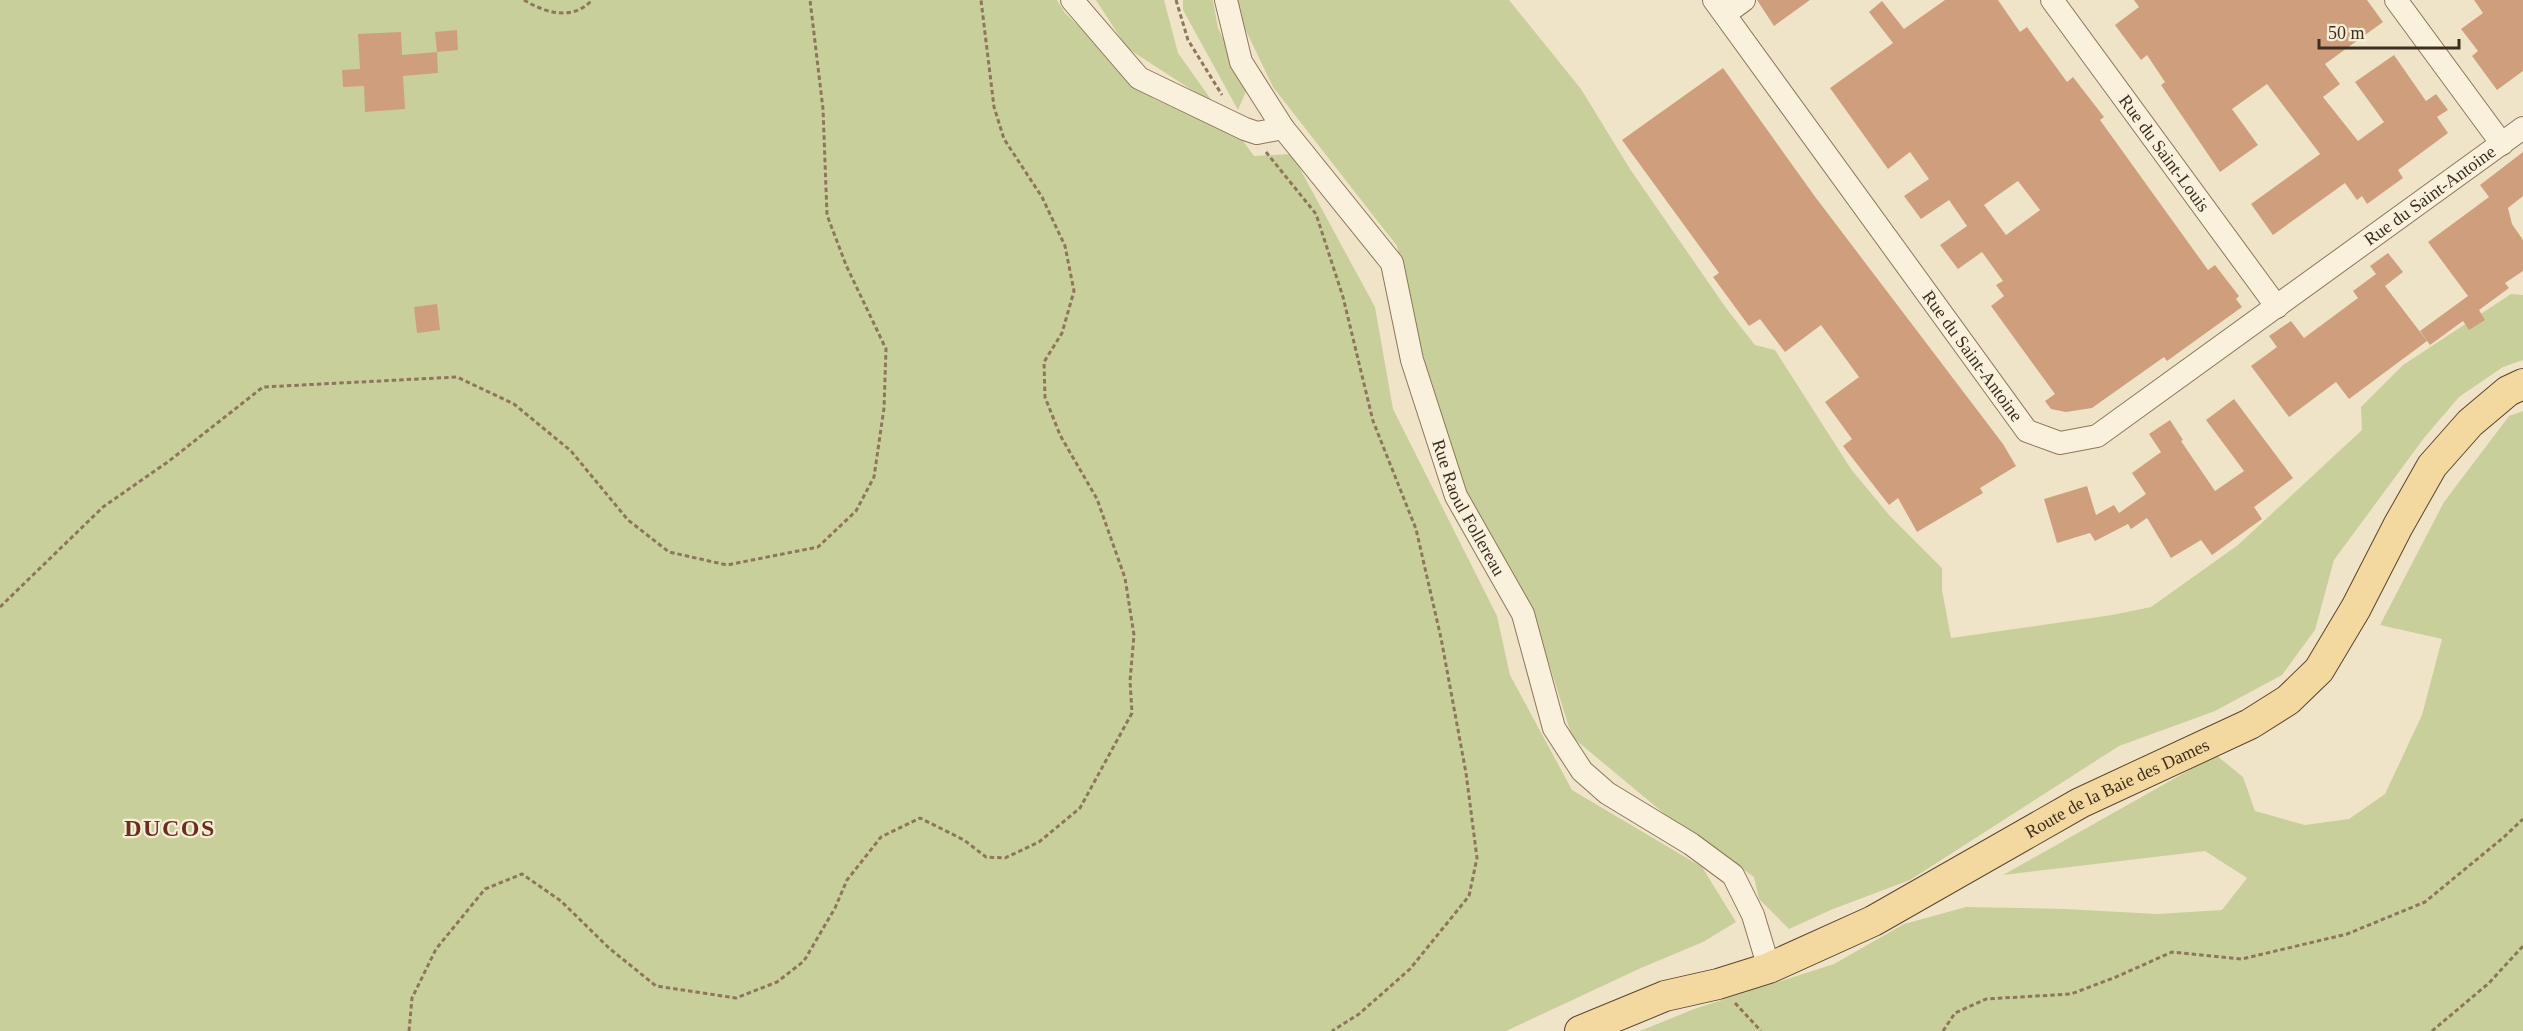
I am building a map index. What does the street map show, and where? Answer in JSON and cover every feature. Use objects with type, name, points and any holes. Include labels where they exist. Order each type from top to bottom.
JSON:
[{"type":"main road","name":"Route de la Baie des Dames","points":[[1580,1031],[1665,996],[1718,984],[1769,968],[1874,921],[2080,803],[2250,724],[2288,700],[2319,670],[2356,608],[2432,466],[2470,423],[2508,391],[2523,384]]},
{"type":"street","points":[[1072,0],[1139,78],[1245,129],[1257,133],[1283,128]]},
{"type":"street","name":"Rue Raoul Follereau","points":[[1226,0],[1241,62],[1283,128],[1392,263],[1412,360],[1456,496],[1523,614],[1554,728],[1582,771],[1607,793],[1691,844],[1733,875],[1753,915],[1769,968]]},
{"type":"street","points":[[1720,7],[1744,0]]},
{"type":"street","name":"Rue du Saint-Louis","points":[[2052,0],[2277,307]]},
{"type":"street","points":[[2396,0],[2502,144]]},
{"type":"street","name":"Rue du Saint-Antoine","points":[[1720,7],[2027,431],[2060,443],[2097,436],[2523,128]]},
{"type":"path","points":[[524,0],[539,9],[567,14],[585,8],[592,0]]},
{"type":"path","points":[[0,607],[103,507],[169,461],[263,387],[457,377],[514,404],[530,417],[571,451],[628,520],[669,552],[727,565],[818,547],[856,511],[874,477],[884,408],[886,349],[846,265],[827,215],[823,109],[810,0]]},
{"type":"path","points":[[409,1031],[412,998],[436,949],[485,889],[522,874],[561,901],[609,948],[656,986],[736,998],[777,982],[804,962],[835,908],[847,880],[881,837],[920,818],[964,840],[986,857],[1005,858],[1039,842],[1080,808],[1108,758],[1132,713],[1130,681],[1134,635],[1125,578],[1096,499],[1060,435],[1045,398],[1044,362],[1062,333],[1074,291],[1065,246],[1042,197],[1004,139],[994,107],[981,0]]},
{"type":"path","points":[[1176,0],[1188,40],[1245,129],[1281,168],[1316,214],[1343,297],[1373,421],[1416,529],[1441,638],[1466,773],[1477,858],[1469,896],[1410,969],[1359,1014],[1332,1031]]},
{"type":"path","points":[[1943,1031],[1956,1014],[1986,999],[2071,993],[2116,977],[2172,952],[2242,959],[2347,934],[2425,902],[2523,819]]},
{"type":"path","points":[[2432,1031],[2488,984],[2523,946]]},
{"type":"path","points":[[1718,984],[1761,1031]]},
{"type":"green space","points":[[0,0],[1057,0],[1065,13],[1154,99],[1241,138],[1254,156],[1292,154],[1375,307],[1393,409],[1497,616],[1510,675],[1572,790],[1702,867],[1736,922],[1703,942],[1641,968],[1506,1031],[0,1031]]},
{"type":"green space","points":[[1096,0],[1164,0],[1178,53],[1215,105],[1127,48]]},
{"type":"green space","points":[[1183,0],[1213,0],[1218,28],[1247,89],[1238,110],[1183,10]]},
{"type":"green space","points":[[1236,0],[1509,0],[1581,89],[1630,169],[1726,308],[1755,345],[1775,350],[1851,469],[1889,515],[1942,568],[1942,590],[1951,638],[2112,615],[2151,607],[2238,545],[2362,430],[2361,407],[2403,365],[2511,294],[2523,295],[2523,360],[2503,367],[2459,397],[2424,438],[2334,560],[2315,630],[2282,675],[2215,711],[2119,746],[1910,880],[1833,909],[1789,929],[1759,899],[1754,877],[1667,816],[1572,737],[1531,606],[1447,470],[1429,380],[1397,246],[1273,87],[1236,10]]},
{"type":"green space","points":[[2523,411],[2523,1031],[1640,1031],[1694,1009],[1834,964],[1904,924],[1966,907],[2157,914],[2222,910],[2247,878],[2205,851],[2003,875],[2216,755],[2243,777],[2255,811],[2305,825],[2349,819],[2385,794],[2422,715],[2442,639],[2380,625],[2444,502],[2509,416]]},
{"type":"building","points":[[1757,0],[1810,0],[1774,26]]},
{"type":"building","points":[[1945,0],[1998,0],[2020,32],[2027,27],[2067,82],[2073,77],[2104,117],[2100,120],[2208,270],[2215,265],[2239,296],[2236,299],[2242,307],[2167,361],[2164,357],[2092,408],[2066,412],[2051,409],[2045,401],[2055,394],[1991,306],[2004,296],[1996,285],[2003,281],[1982,252],[1958,269],[1940,245],[1967,226],[1949,200],[1921,219],[1904,196],[1929,179],[1910,152],[1888,169],[1830,88],[1893,43],[1869,12],[1882,1],[1904,29]],"holes":[[[2018,181],[2040,210],[2006,235],[1984,205]]]},
{"type":"building","points":[[2134,0],[2367,0],[2383,22],[2325,64],[2340,84],[2323,97],[2358,141],[2384,122],[2355,82],[2394,55],[2426,101],[2436,94],[2448,110],[2437,117],[2448,133],[2398,170],[2403,178],[2367,204],[2362,196],[2357,200],[2345,183],[2273,235],[2251,204],[2320,154],[2267,84],[2232,109],[2258,145],[2220,172],[2161,85],[2165,82],[2147,55],[2141,60],[2115,25],[2139,7]]},
{"type":"building","points":[[2474,0],[2523,0],[2523,71],[2497,90],[2472,56],[2478,51],[2461,29],[2483,13]]},
{"type":"building","points":[[457,30],[458,50],[437,52],[435,32]]},
{"type":"building","points":[[401,32],[402,55],[437,52],[438,73],[403,76],[405,109],[365,112],[364,86],[343,87],[342,70],[360,69],[358,34]]},
{"type":"building","points":[[1723,68],[1816,198],[2003,444],[2016,466],[1980,488],[1983,493],[1917,532],[1898,498],[1889,505],[1843,446],[1852,439],[1825,402],[1859,377],[1821,325],[1785,352],[1760,319],[1749,326],[1713,277],[1719,273],[1622,140]]},
{"type":"building","points":[[2523,152],[2523,196],[2508,208],[2512,224],[2523,240],[2523,271],[2505,283],[2509,288],[2479,310],[2485,320],[2469,330],[2463,321],[2430,345],[2420,331],[2468,296],[2428,242],[2489,197],[2480,185]]},
{"type":"building","points":[[2388,253],[2403,272],[2385,286],[2427,341],[2349,399],[2336,382],[2289,417],[2251,366],[2277,347],[2269,336],[2291,321],[2304,338],[2358,298],[2353,291],[2376,274],[2370,266]]},
{"type":"building","points":[[437,304],[440,330],[417,333],[414,307]]},
{"type":"building","points":[[2234,399],[2293,478],[2254,507],[2262,519],[2212,555],[2201,540],[2171,558],[2147,518],[2131,529],[2128,524],[2095,541],[2090,533],[2057,543],[2044,499],[2087,486],[2096,515],[2114,505],[2119,513],[2146,494],[2132,473],[2161,452],[2149,434],[2170,420],[2183,440],[2181,441],[2215,491],[2244,471],[2206,420]]},
{"type":"district","name":"DUCOS","points":[[170,828]]}]
